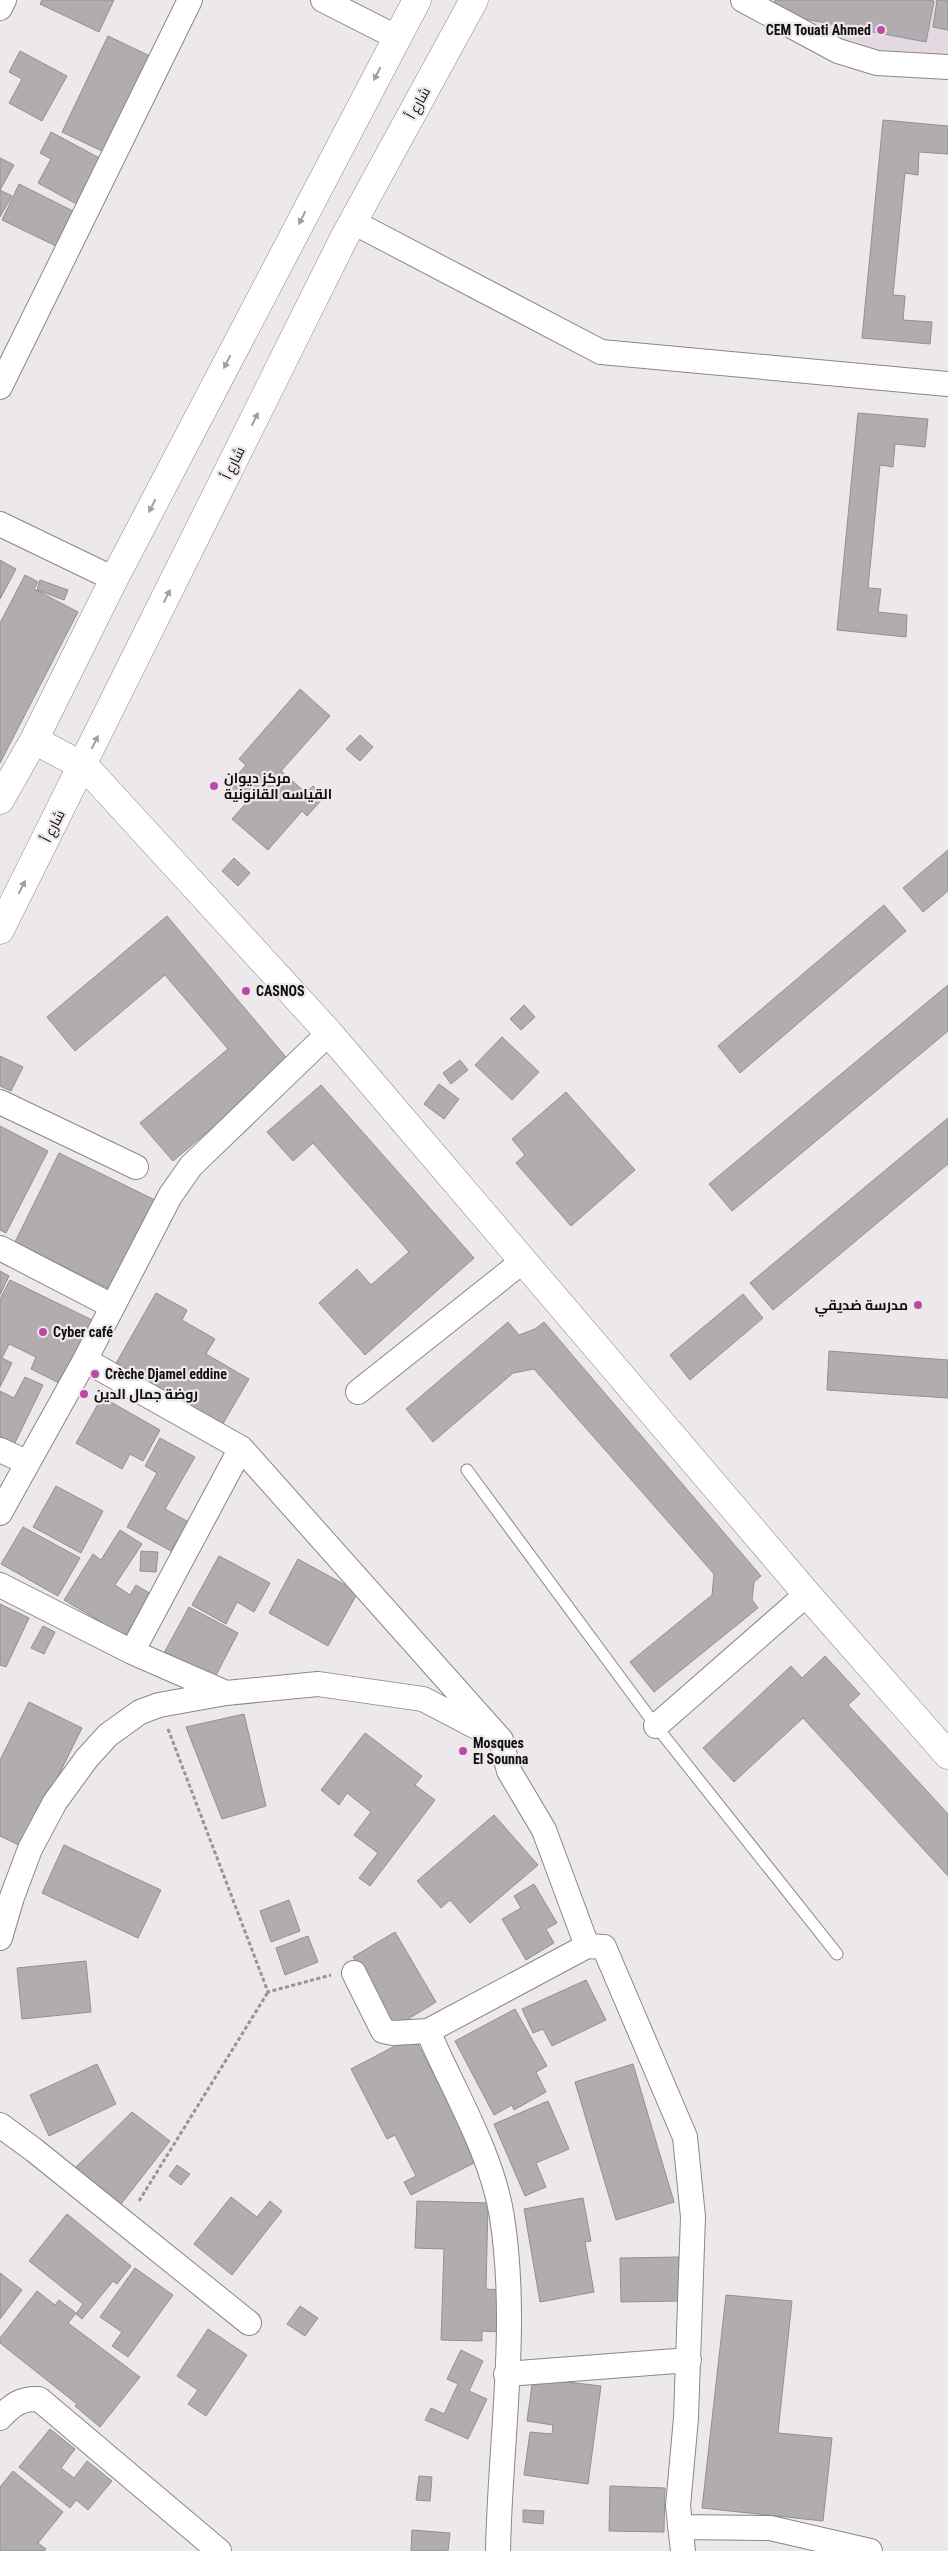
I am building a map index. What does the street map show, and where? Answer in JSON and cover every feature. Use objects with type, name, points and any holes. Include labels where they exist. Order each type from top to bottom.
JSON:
[{"type":"street","points":[[0,8],[4,0]]},
{"type":"street","points":[[0,387],[190,0]]},
{"type":"street","points":[[323,0],[396,37]]},
{"type":"street","points":[[0,800],[34,740],[114,579],[417,0]]},
{"type":"street","name":"شارع أ","points":[[0,930],[353,222],[474,0]]},
{"type":"street","points":[[743,0],[838,51],[877,63],[948,67]]},
{"type":"street","points":[[353,222],[601,352],[948,384]]},
{"type":"street","points":[[0,524],[114,579]]},
{"type":"street","points":[[34,740],[83,766],[329,1033],[807,1594],[948,1755]]},
{"type":"street","points":[[0,1513],[26,1462],[85,1360],[170,1196],[191,1166],[329,1033]]},
{"type":"street","points":[[0,1102],[136,1168]]},
{"type":"street","points":[[0,1248],[112,1306]]},
{"type":"street","points":[[358,1392],[523,1261]]},
{"type":"street","points":[[85,1360],[241,1448],[501,1740],[508,1771],[544,1830],[587,1946]]},
{"type":"street","points":[[132,1652],[241,1448]]},
{"type":"street","points":[[0,1450],[26,1462]]},
{"type":"street","points":[[0,1585],[132,1652],[226,1693]]},
{"type":"street","points":[[656,1726],[807,1594]]},
{"type":"street","points":[[0,1938],[12,1897],[30,1849],[55,1802],[108,1735],[140,1712],[159,1705],[226,1693],[318,1684],[423,1699],[501,1740]]},
{"type":"street","points":[[354,1973],[382,2031],[393,2033],[428,2031],[587,1946],[604,1947],[685,2137],[693,2218],[689,2360],[678,2506],[683,2551]]},
{"type":"street","points":[[428,2031],[478,2140],[502,2216],[508,2299],[498,2551]]},
{"type":"street","points":[[0,2125],[249,2322]]},
{"type":"street","points":[[506,2374],[689,2360]]},
{"type":"street","points":[[0,2418],[11,2406],[26,2398],[40,2399],[219,2551]]},
{"type":"street","points":[[680,2527],[770,2528],[870,2551]]},
{"type":"lane","points":[[467,1470],[656,1726],[837,1954]]},
{"type":"path","points":[[159,1705],[268,1992]]},
{"type":"path","points":[[126,2223],[268,1992],[346,1971],[354,1973]]},
{"type":"shaded area","name":"CEM Touati Ahmed","points":[[767,0],[948,0],[948,63],[860,55]]},
{"type":"building","points":[[42,0],[114,0],[99,32],[40,4]]},
{"type":"building","points":[[775,0],[934,1],[926,42],[773,13]]},
{"type":"building","points":[[937,0],[948,0],[948,30],[933,27]]},
{"type":"building","points":[[108,36],[150,56],[104,152],[62,132]]},
{"type":"building","points":[[20,51],[67,76],[42,121],[9,103],[22,79],[9,72]]},
{"type":"building","points":[[883,120],[948,126],[948,154],[919,152],[918,175],[905,173],[893,295],[905,296],[903,320],[932,322],[930,344],[862,338]]},
{"type":"building","points":[[51,132],[107,162],[82,207],[38,183],[51,159],[40,153]]},
{"type":"building","points":[[0,158],[14,165],[0,190]]},
{"type":"building","points":[[19,184],[75,212],[58,247],[2,220]]},
{"type":"building","points":[[0,190],[12,196],[0,217]]},
{"type":"building","points":[[858,413],[928,419],[925,447],[895,444],[893,467],[880,465],[868,588],[881,589],[878,612],[907,615],[906,637],[837,630]]},
{"type":"building","points":[[0,560],[16,569],[0,599]]},
{"type":"building","points":[[25,575],[38,582],[34,589],[78,612],[0,763],[0,623]]},
{"type":"building","points":[[40,580],[68,590],[64,600],[37,590]]},
{"type":"building","points":[[300,689],[330,716],[281,771],[306,793],[313,786],[325,796],[307,816],[302,811],[268,850],[232,819],[247,802],[228,786],[246,765],[239,759]]},
{"type":"building","points":[[360,735],[373,747],[360,761],[346,749]]},
{"type":"building","points":[[948,850],[948,891],[923,912],[903,888]]},
{"type":"building","points":[[234,858],[250,873],[238,886],[222,871]]},
{"type":"building","points":[[884,905],[906,931],[740,1073],[718,1046]]},
{"type":"building","points":[[167,916],[290,1062],[173,1161],[140,1123],[228,1049],[165,975],[75,1051],[47,1017]]},
{"type":"building","points":[[948,985],[948,1031],[732,1211],[709,1184]]},
{"type":"building","points":[[524,1005],[535,1017],[521,1030],[510,1019]]},
{"type":"building","points":[[502,1037],[539,1072],[512,1100],[475,1065]]},
{"type":"building","points":[[0,1056],[23,1067],[11,1091],[0,1086]]},
{"type":"building","points":[[460,1060],[468,1070],[451,1084],[443,1073]]},
{"type":"building","points":[[439,1084],[459,1099],[444,1119],[424,1104]]},
{"type":"building","points":[[321,1085],[474,1258],[365,1355],[319,1303],[357,1269],[371,1285],[409,1252],[313,1143],[293,1161],[267,1132]]},
{"type":"building","points":[[566,1092],[635,1170],[571,1226],[516,1163],[525,1155],[512,1139]]},
{"type":"building","points":[[948,1118],[948,1164],[773,1310],[750,1283]]},
{"type":"building","points":[[0,1126],[48,1151],[6,1233],[0,1230]]},
{"type":"building","points":[[59,1153],[159,1202],[115,1292],[15,1242]]},
{"type":"building","points":[[0,1271],[9,1276],[0,1295]]},
{"type":"building","name":"Cyber café","points":[[10,1280],[92,1320],[61,1384],[31,1369],[36,1357],[9,1344],[2,1358],[12,1363],[0,1387],[0,1299]]},
{"type":"building","points":[[156,1293],[187,1310],[182,1320],[215,1339],[206,1354],[249,1379],[221,1427],[114,1367]]},
{"type":"building","points":[[743,1294],[763,1318],[690,1380],[670,1355]]},
{"type":"building","points":[[508,1322],[519,1335],[535,1329],[544,1322],[761,1576],[754,1582],[752,1600],[758,1608],[654,1692],[630,1662],[712,1595],[714,1574],[534,1369],[513,1373],[433,1442],[406,1409]]},
{"type":"building","points":[[829,1351],[948,1360],[948,1398],[827,1390]]},
{"type":"building","points":[[25,1377],[43,1385],[14,1445],[0,1438],[0,1391],[14,1398]]},
{"type":"building","points":[[102,1397],[160,1430],[143,1461],[130,1454],[122,1469],[76,1443]]},
{"type":"building","points":[[160,1438],[195,1457],[165,1509],[194,1525],[183,1544],[177,1540],[171,1551],[127,1527],[157,1473],[145,1466]]},
{"type":"building","points":[[56,1486],[103,1511],[81,1553],[33,1527]]},
{"type":"building","points":[[23,1527],[80,1558],[58,1596],[1,1564]]},
{"type":"building","points":[[120,1530],[142,1544],[115,1585],[130,1595],[136,1585],[151,1594],[125,1636],[64,1600],[93,1554],[101,1560]]},
{"type":"building","points":[[141,1551],[158,1552],[156,1572],[140,1571]]},
{"type":"building","points":[[219,1556],[270,1583],[254,1612],[237,1602],[226,1624],[192,1605]]},
{"type":"building","points":[[298,1559],[358,1592],[328,1646],[269,1613]]},
{"type":"building","points":[[0,1604],[29,1618],[6,1667],[0,1665]]},
{"type":"building","points":[[189,1607],[238,1633],[214,1679],[164,1653]]},
{"type":"building","points":[[43,1626],[55,1632],[44,1654],[31,1648]]},
{"type":"building","points":[[825,1656],[860,1694],[848,1705],[948,1814],[948,1876],[803,1718],[734,1782],[703,1748],[791,1666],[802,1678]]},
{"type":"building","points":[[29,1702],[82,1728],[23,1847],[0,1836],[0,1760]]},
{"type":"building","points":[[244,1714],[266,1806],[222,1819],[186,1727]]},
{"type":"building","points":[[365,1733],[422,1776],[415,1785],[435,1800],[370,1886],[359,1878],[378,1853],[354,1835],[371,1812],[347,1793],[339,1805],[321,1790]]},
{"type":"building","points":[[494,1815],[538,1865],[470,1923],[450,1900],[441,1908],[417,1881]]},
{"type":"building","points":[[64,1845],[161,1890],[138,1938],[42,1893]]},
{"type":"building","points":[[534,1884],[557,1923],[546,1929],[554,1943],[526,1960],[502,1919],[521,1908],[514,1896]]},
{"type":"building","points":[[289,1900],[300,1931],[271,1942],[260,1911]]},
{"type":"building","points":[[395,1932],[436,2002],[395,2027],[353,1957]]},
{"type":"building","points":[[308,1936],[318,1962],[285,1975],[276,1948]]},
{"type":"building","points":[[86,1961],[91,2012],[22,2019],[17,1968]]},
{"type":"building","points":[[586,1980],[606,2020],[552,2046],[543,2029],[533,2033],[522,2009]]},
{"type":"building","points":[[515,2009],[547,2066],[536,2072],[546,2092],[514,2110],[512,2105],[494,2115],[455,2041]]},
{"type":"building","points":[[414,2036],[478,2161],[411,2195],[404,2182],[416,2176],[395,2135],[387,2139],[351,2069]]},
{"type":"building","points":[[97,2064],[116,2104],[49,2136],[30,2095]]},
{"type":"building","points":[[633,2064],[674,2202],[616,2220],[575,2082]]},
{"type":"building","points":[[548,2101],[569,2149],[536,2163],[546,2187],[525,2196],[494,2124]]},
{"type":"building","points":[[132,2112],[170,2141],[118,2208],[71,2172]]},
{"type":"building","points":[[177,2165],[190,2174],[181,2185],[169,2176]]},
{"type":"building","points":[[231,2197],[257,2217],[270,2201],[282,2211],[232,2275],[194,2244]]},
{"type":"building","points":[[583,2198],[591,2241],[585,2242],[594,2292],[540,2302],[524,2209]]},
{"type":"building","points":[[417,2201],[488,2203],[486,2289],[502,2290],[501,2332],[482,2331],[482,2341],[441,2340],[444,2249],[415,2248]]},
{"type":"building","points":[[67,2214],[131,2266],[117,2284],[113,2281],[82,2319],[76,2314],[83,2304],[29,2261]]},
{"type":"building","points":[[679,2257],[680,2301],[621,2302],[620,2258]]},
{"type":"building","points":[[135,2268],[173,2295],[128,2357],[112,2346],[122,2332],[100,2317]]},
{"type":"building","points":[[0,2273],[22,2290],[0,2319]]},
{"type":"building","points":[[37,2291],[55,2305],[59,2300],[76,2313],[68,2323],[140,2377],[100,2427],[75,2406],[77,2404],[0,2343],[0,2338]]},
{"type":"building","points":[[726,2295],[792,2301],[778,2433],[832,2438],[823,2521],[702,2508]]},
{"type":"building","points":[[300,2306],[318,2318],[305,2336],[287,2324]]},
{"type":"building","points":[[208,2329],[247,2355],[206,2416],[188,2404],[198,2390],[177,2376]]},
{"type":"building","points":[[461,2350],[483,2361],[469,2391],[487,2399],[468,2439],[425,2420],[431,2408],[444,2414],[458,2384],[447,2379]]},
{"type":"building","points":[[533,2378],[601,2386],[588,2484],[524,2475],[530,2432],[552,2434],[553,2425],[527,2421]]},
{"type":"building","points":[[50,2429],[75,2449],[61,2468],[74,2478],[87,2461],[112,2481],[88,2510],[76,2500],[70,2508],[19,2467]]},
{"type":"building","points":[[13,2471],[63,2512],[38,2543],[46,2549],[44,2551],[0,2551],[0,2487]]},
{"type":"building","points":[[419,2476],[432,2477],[430,2501],[416,2500]]},
{"type":"building","points":[[610,2486],[665,2488],[664,2532],[609,2531]]},
{"type":"building","points":[[523,2510],[544,2511],[543,2524],[523,2522]]},
{"type":"building","points":[[412,2530],[450,2533],[448,2551],[411,2551]]},
{"type":"place","name":"CEM Touati Ahmed","points":[[881,30]]},
{"type":"place","name":"مركز ديوان القياسه القانونية","points":[[214,786]]},
{"type":"place","name":"CASNOS","points":[[246,991]]},
{"type":"place","name":"مدرسة ضديقي","points":[[918,1305]]},
{"type":"place","name":"Cyber café","points":[[43,1332]]},
{"type":"place","name":"Crèche Djamel eddine","points":[[95,1374]]},
{"type":"place","name":"روضة جمال الدين","points":[[84,1394]]},
{"type":"place","name":"Mosques El Sounna","points":[[463,1751]]}]
